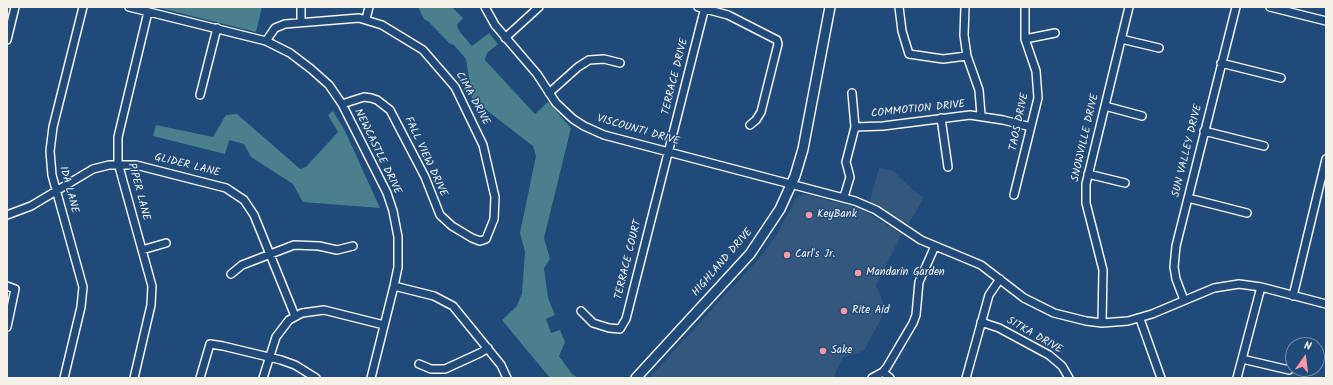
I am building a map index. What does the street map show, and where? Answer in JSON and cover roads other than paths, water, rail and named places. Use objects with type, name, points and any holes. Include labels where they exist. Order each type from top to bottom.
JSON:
[{"type":"main road","name":"HIGHLAND DRIVE","points":[[636,378],[750,254],[775,217],[792,184],[803,149],[830,7]]},
{"type":"street","points":[[7,40],[15,7]]},
{"type":"street","name":"IDA LANE","points":[[64,378],[81,307],[83,286],[56,190],[50,163],[51,139],[83,7]]},
{"type":"street","name":"NEWCASTLE DRIVE","points":[[129,7],[266,41],[290,53],[311,68],[329,85],[342,104],[387,193],[393,211],[398,252],[394,286],[371,378]]},
{"type":"street","points":[[301,7],[301,21]]},
{"type":"street","points":[[366,19],[369,7]]},
{"type":"street","name":"VISCOUNTI DRIVE","points":[[485,7],[489,17],[505,38],[537,74],[549,93],[573,119],[594,131],[668,152],[844,197],[876,210],[908,232],[935,246],[981,265],[1024,298],[1039,306],[1069,317],[1102,323],[1128,321],[1140,318],[1201,293],[1227,285],[1239,284],[1260,287],[1326,304]]},
{"type":"street","points":[[505,38],[539,7]]},
{"type":"street","points":[[899,7],[902,31],[909,54],[943,59],[967,56]]},
{"type":"street","points":[[965,7],[964,35],[967,56],[979,90],[981,115]]},
{"type":"street","name":"TAOS DRIVE","points":[[1014,195],[1038,98],[1036,71],[1025,39],[1025,7]]},
{"type":"street","name":"SNOWVILLE DRIVE","points":[[1102,323],[1103,270],[1086,203],[1088,174],[1130,7]]},
{"type":"street","name":"SUN VALLEY DRIVE","points":[[1184,300],[1176,279],[1174,257],[1204,131],[1236,7]]},
{"type":"street","points":[[1270,7],[1298,10],[1326,21]]},
{"type":"street","points":[[702,8],[736,18],[774,38],[778,44],[761,112],[756,120],[750,125]]},
{"type":"street","name":"TERRACE DRIVE","points":[[668,152],[702,8]]},
{"type":"street","name":"PIPER LANE","points":[[134,378],[151,305],[152,286],[118,163],[118,137],[120,123],[148,12]]},
{"type":"street","name":"CIMA DRIVE","points":[[266,41],[275,28],[279,26],[301,21],[351,18],[366,19],[397,33],[423,50],[445,74],[458,93],[483,145],[495,197],[494,219],[489,235],[484,241]]},
{"type":"street","points":[[200,95],[217,28]]},
{"type":"street","points":[[1025,39],[1055,32]]},
{"type":"street","points":[[1121,39],[1159,48]]},
{"type":"street","points":[[549,93],[578,67],[589,60],[604,59],[620,63]]},
{"type":"street","points":[[1221,63],[1281,78]]},
{"type":"street","points":[[844,197],[850,178],[846,162],[855,126],[852,93]]},
{"type":"street","name":"FALL VIEW DRIVE","points":[[342,104],[364,97],[377,100],[390,110],[425,177],[440,215],[452,226],[465,234],[477,241],[484,241]]},
{"type":"street","points":[[1104,106],[1142,116]]},
{"type":"street","name":"COMMOTION DRIVE","points":[[855,126],[883,126],[942,118],[981,115],[1031,127]]},
{"type":"street","points":[[942,118],[948,167]]},
{"type":"street","points":[[1204,131],[1264,146]]},
{"type":"street","name":"TERRACE COURT","points":[[581,311],[588,319],[598,325],[620,329],[623,324],[668,152]]},
{"type":"street","points":[[1293,296],[1326,160]]},
{"type":"street","name":"GLIDER LANE","points":[[7,215],[31,206],[93,169],[118,163],[136,165],[209,183],[235,193],[244,200],[254,215],[268,254],[295,316]]},
{"type":"street","points":[[1088,174],[1125,183]]},
{"type":"street","points":[[1188,198],[1247,213]]},
{"type":"street","points":[[142,250],[166,243]]},
{"type":"street","points":[[231,274],[242,265],[294,245],[319,246],[337,250],[353,246]]},
{"type":"street","points":[[872,378],[883,372],[915,318],[919,282],[935,246]]},
{"type":"street","points":[[966,378],[989,295],[1000,279]]},
{"type":"street","points":[[7,286],[15,290],[7,327]]},
{"type":"street","points":[[394,286],[434,296],[453,306],[501,365],[507,378]]},
{"type":"street","points":[[1238,378],[1260,287]]},
{"type":"street","points":[[264,378],[276,337],[282,328],[295,316],[302,312],[324,310],[384,325]]},
{"type":"street","points":[[1140,318],[1161,378]]},
{"type":"street","name":"SITKA DRIVE","points":[[981,322],[999,328],[1049,355],[1062,366],[1069,378]]},
{"type":"street","points":[[200,378],[210,344],[269,357],[295,366],[316,378]]},
{"type":"street","points":[[420,364],[431,369],[445,369],[488,348]]},
{"type":"street","points":[[1242,358],[1285,369]]},
{"type":"street","points":[[883,372],[890,378]]},
{"type":"place","name":"KeyBank","points":[[809,215]]},
{"type":"place","name":"Carl's Jr.","points":[[787,255]]},
{"type":"place","name":"Mandarin Garden","points":[[858,273]]},
{"type":"place","name":"Rite Aid","points":[[844,311]]},
{"type":"place","name":"Sake","points":[[823,351]]}]
